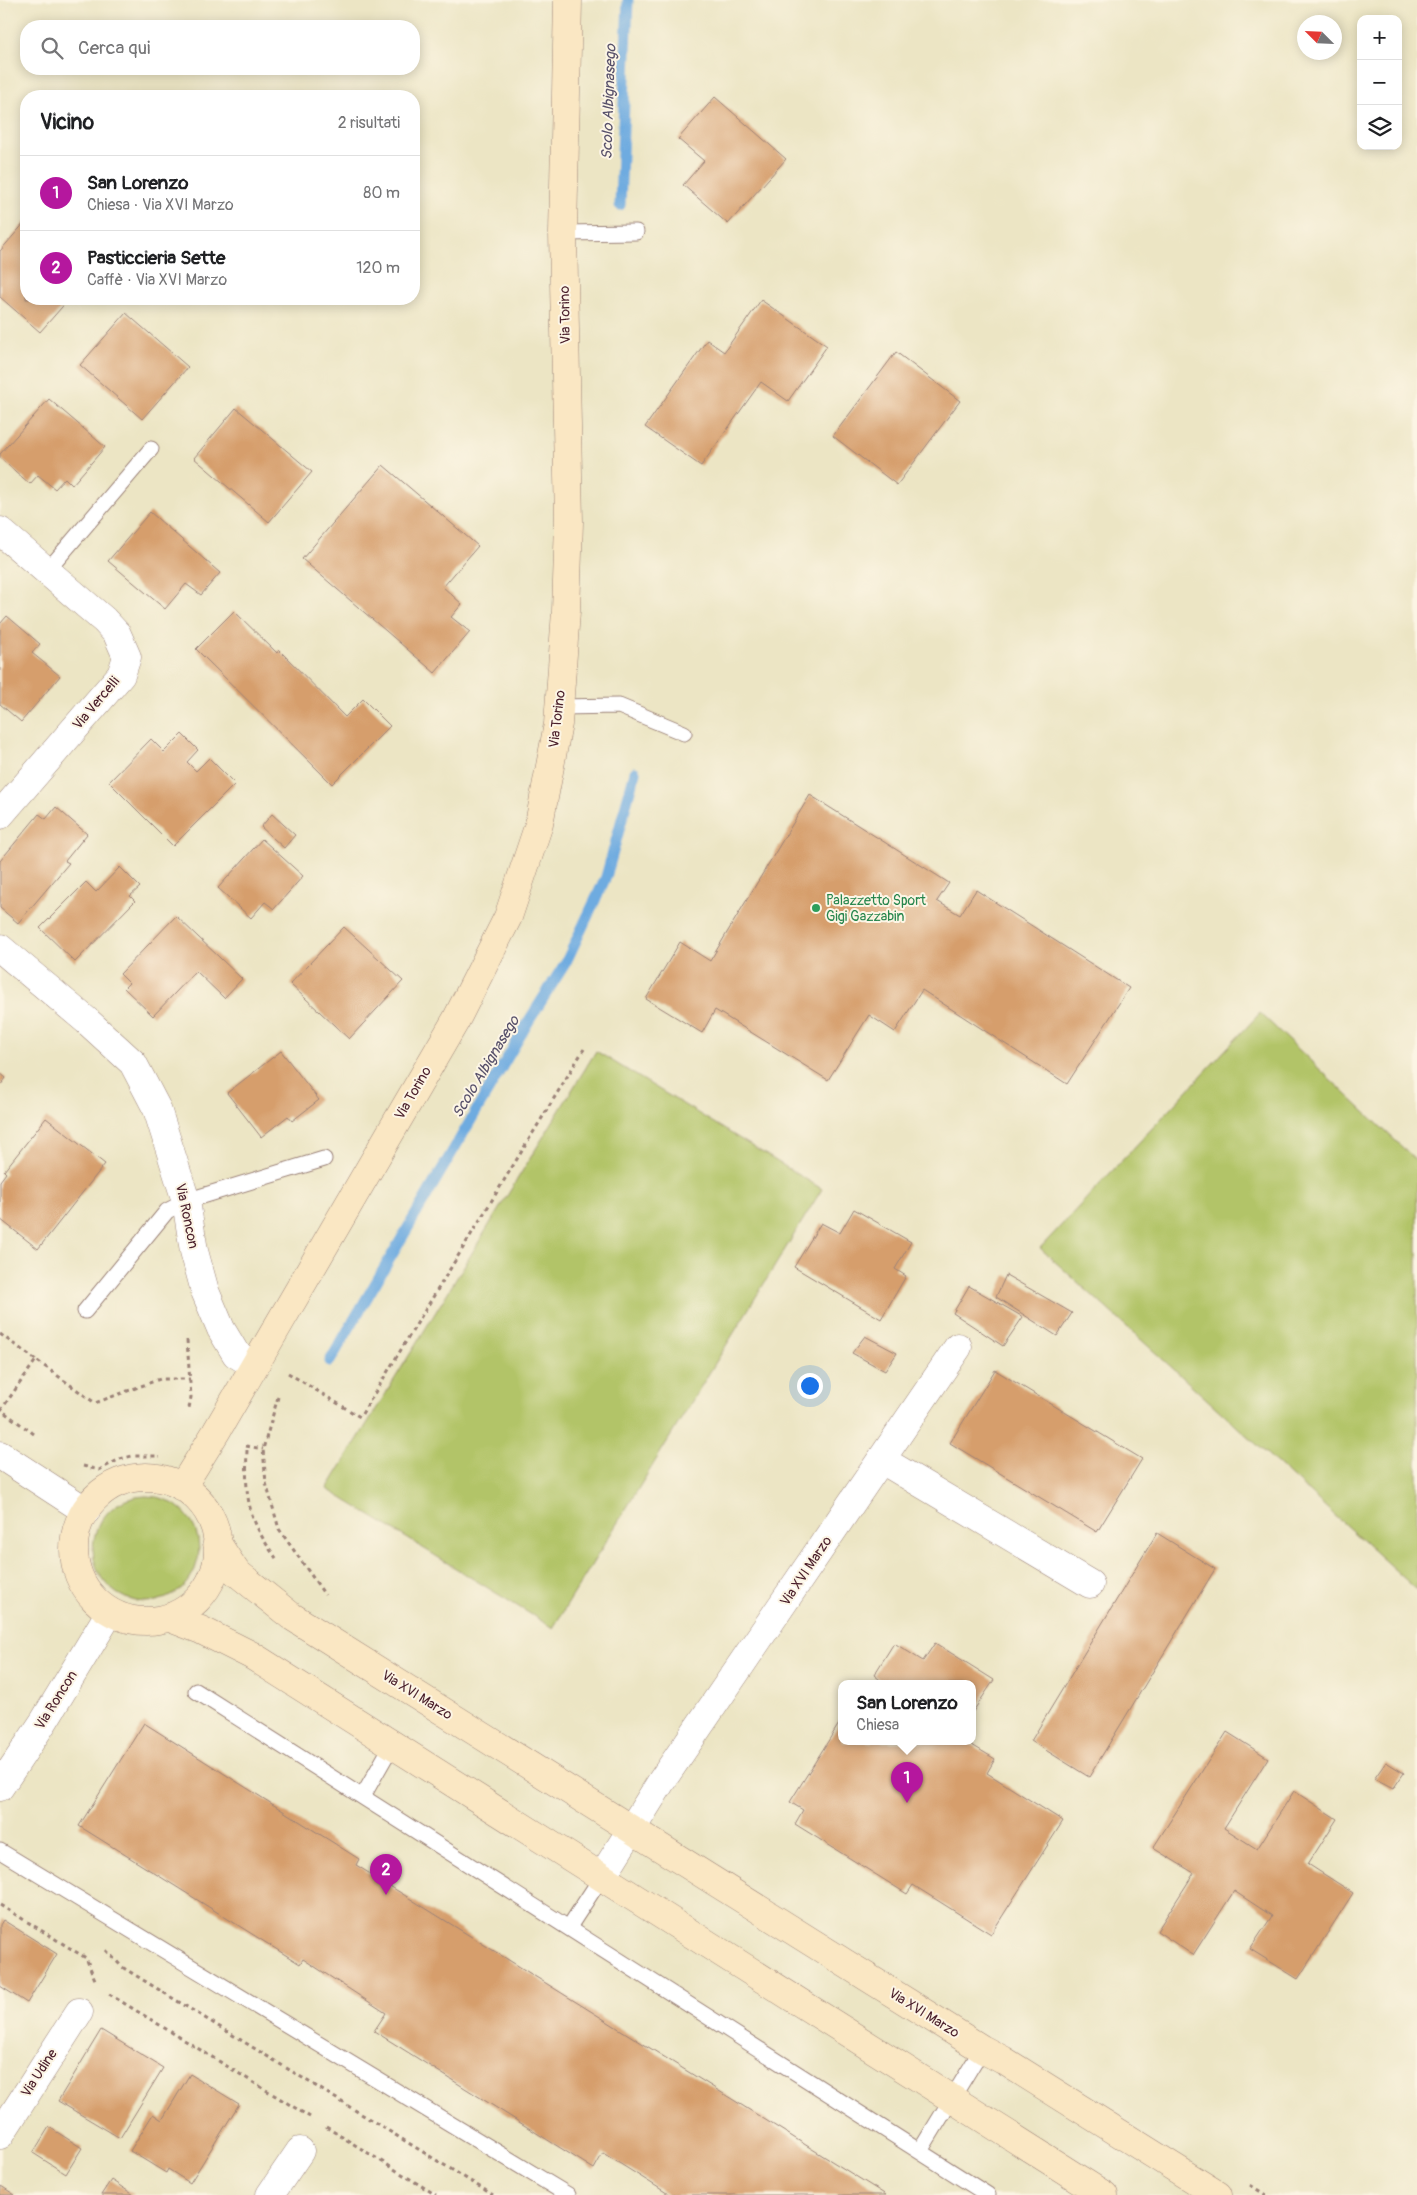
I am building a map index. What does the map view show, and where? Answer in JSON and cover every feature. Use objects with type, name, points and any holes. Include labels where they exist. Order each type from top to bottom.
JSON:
[{"type":"street","name":"Via Torino","points":[[254,1365],[456,1020],[508,917],[539,824],[560,707],[566,611],[569,522],[563,233],[568,0]]},
{"type":"street","name":"Via Vercelli","points":[[0,531],[117,634],[127,657],[121,675],[0,816]]},
{"type":"street","name":"Via Roncon","points":[[0,948],[133,1062],[157,1109],[186,1201],[194,1251],[205,1291],[221,1329],[236,1354],[254,1365]]},
{"type":"street","name":"Via XVI Marzo","points":[[601,1878],[661,1782],[958,1347]]},
{"type":"street","points":[[182,1487],[254,1365]]},
{"type":"street","points":[[0,1455],[86,1511]]},
{"type":"street","points":[[882,1460],[1090,1584]]},
{"type":"street","points":[[148,1477],[167,1480],[182,1487],[197,1498],[207,1512],[214,1526],[218,1543],[216,1566],[206,1589],[186,1609],[170,1618],[152,1621],[130,1620],[110,1612],[88,1592],[80,1580],[76,1566],[75,1537],[79,1523],[98,1496],[113,1486],[130,1479],[148,1477]]},
{"type":"street","name":"Via XVI Marzo","points":[[218,1543],[236,1572],[291,1616],[631,1831],[1218,2195]]},
{"type":"street","name":"Via Roncon","points":[[0,1787],[44,1720],[110,1612]]},
{"type":"street","points":[[170,1618],[201,1630],[251,1656],[1104,2195]]},
{"type":"street","name":"Via Udine","points":[[0,2134],[79,2012]]},
{"type":"street","points":[[270,2195],[300,2151]]},
{"type":"lane","points":[[563,233],[636,232]]},
{"type":"lane","points":[[47,571],[151,450]]},
{"type":"lane","points":[[560,707],[618,706],[684,733]]},
{"type":"lane","points":[[85,1311],[167,1211],[186,1201],[324,1159]]},
{"type":"lane","points":[[196,1691],[988,2195]]},
{"type":"lane","points":[[363,1796],[392,1745]]},
{"type":"lane","points":[[0,1851],[568,2195]]},
{"type":"lane","points":[[569,1927],[601,1878]]},
{"type":"lane","points":[[920,2151],[982,2049]]},
{"type":"path","points":[[288,1372],[360,1417],[584,1049]]},
{"type":"path","points":[[0,1334],[95,1403],[160,1379],[190,1379],[191,1397],[188,1412]]},
{"type":"path","points":[[36,1360],[1,1410],[41,1438]]},
{"type":"path","points":[[285,1380],[291,1367]]},
{"type":"path","points":[[279,1396],[272,1412],[264,1449],[266,1483],[279,1529],[329,1602],[322,1598]]},
{"type":"path","points":[[264,1449],[247,1446],[246,1486],[253,1521],[277,1560]]},
{"type":"path","points":[[81,1466],[99,1470],[120,1459],[132,1456],[163,1456]]},
{"type":"path","points":[[0,1905],[86,1958],[98,1988]]},
{"type":"path","points":[[98,1945],[106,1950],[122,1967],[493,2195]]},
{"type":"path","points":[[106,1992],[311,2118]]},
{"type":"path","points":[[319,2123],[436,2195]]},
{"type":"green space","points":[[1260,1013],[1417,1161],[1417,1590],[1040,1248]]},
{"type":"green space","points":[[596,1051],[822,1189],[553,1628],[327,1489]]},
{"type":"green space","points":[[146,1496],[166,1500],[184,1511],[195,1529],[199,1549],[195,1569],[184,1587],[166,1598],[146,1602],[126,1598],[108,1587],[97,1569],[93,1549],[97,1529],[108,1511],[126,1500]]},
{"type":"building","points":[[715,97],[786,159],[728,224],[683,185],[704,161],[678,139]]},
{"type":"building","points":[[20,228],[20,305],[64,305],[40,332],[0,297],[0,251]]},
{"type":"building","points":[[761,300],[827,346],[788,401],[761,382],[701,466],[645,427],[707,340],[724,352]]},
{"type":"building","points":[[126,313],[188,367],[142,419],[80,365]]},
{"type":"building","points":[[896,352],[960,401],[897,485],[833,436]]},
{"type":"building","points":[[49,399],[105,447],[72,485],[65,478],[55,489],[38,475],[30,484],[0,458],[0,454]]},
{"type":"building","points":[[236,408],[312,472],[269,522],[194,458]]},
{"type":"building","points":[[383,465],[478,546],[443,587],[462,604],[451,617],[470,632],[435,673],[302,559]]},
{"type":"building","points":[[150,512],[220,573],[201,595],[186,584],[165,609],[108,561]]},
{"type":"building","points":[[234,611],[277,653],[279,650],[345,717],[363,699],[390,726],[332,784],[196,649]]},
{"type":"building","points":[[7,616],[40,644],[32,653],[60,676],[21,722],[0,704],[0,624]]},
{"type":"building","points":[[182,734],[198,750],[187,762],[196,771],[209,758],[235,784],[173,846],[109,782],[151,739],[164,752]]},
{"type":"building","points":[[810,795],[949,883],[937,901],[960,915],[976,890],[1129,988],[1067,1084],[922,990],[895,1032],[869,1015],[828,1080],[715,1010],[702,1033],[646,999],[680,942],[710,961]]},
{"type":"building","points":[[56,807],[87,834],[65,861],[69,863],[18,923],[0,908],[0,861],[39,814],[46,819]]},
{"type":"building","points":[[272,814],[295,835],[284,848],[261,827]]},
{"type":"building","points":[[262,839],[303,876],[274,909],[265,902],[251,918],[218,888]]},
{"type":"building","points":[[120,867],[140,887],[130,896],[135,901],[75,962],[40,928],[86,882],[96,892]]},
{"type":"building","points":[[176,916],[242,979],[224,998],[196,971],[153,1016],[124,988],[129,983],[120,974]]},
{"type":"building","points":[[344,927],[403,981],[349,1039],[290,984]]},
{"type":"building","points":[[281,1051],[319,1100],[292,1121],[288,1116],[261,1137],[227,1093]]},
{"type":"building","points":[[0,1073],[6,1078],[0,1086]]},
{"type":"building","points":[[46,1118],[105,1164],[38,1249],[0,1219],[0,1181],[6,1173],[4,1171]]},
{"type":"building","points":[[854,1209],[911,1242],[895,1269],[906,1276],[881,1319],[794,1267],[821,1223],[840,1233]]},
{"type":"building","points":[[1006,1275],[1072,1313],[1057,1336],[996,1297]]},
{"type":"building","points":[[969,1286],[1023,1317],[1003,1346],[953,1313]]},
{"type":"building","points":[[865,1336],[897,1353],[885,1371],[852,1353]]},
{"type":"building","points":[[995,1370],[1142,1459],[1097,1532],[950,1443]]},
{"type":"building","points":[[1157,1533],[1215,1569],[1089,1777],[1031,1741]]},
{"type":"building","points":[[894,1643],[923,1661],[935,1643],[994,1680],[976,1707],[976,1680],[880,1680],[874,1675]]},
{"type":"building","points":[[144,1723],[359,1859],[356,1865],[886,2195],[670,2195],[603,2153],[594,2169],[374,2031],[386,2013],[303,1959],[300,1964],[79,1826]]},
{"type":"building","points":[[838,1725],[838,1745],[972,1745],[995,1759],[987,1773],[1063,1821],[991,1934],[913,1885],[907,1894],[795,1824],[803,1810],[790,1802]]},
{"type":"building","points":[[1227,1732],[1268,1758],[1224,1828],[1257,1849],[1294,1791],[1337,1819],[1308,1864],[1353,1893],[1298,1979],[1250,1949],[1272,1916],[1234,1891],[1193,1955],[1157,1931],[1194,1873],[1153,1848]]},
{"type":"building","points":[[1386,1762],[1404,1773],[1393,1789],[1374,1779]]},
{"type":"building","points":[[3,1920],[57,1954],[27,2003],[0,1986],[0,1925]]},
{"type":"building","points":[[101,2030],[163,2068],[120,2138],[58,2101]]},
{"type":"building","points":[[190,2074],[239,2104],[190,2183],[168,2169],[166,2173],[130,2151],[153,2114],[162,2120]]},
{"type":"building","points":[[49,2127],[82,2148],[66,2174],[33,2153]]},
{"type":"building","points":[[111,2180],[134,2195],[101,2195]]},
{"type":"building","points":[[1,2186],[15,2195],[0,2195]]},
{"type":"waterway","name":"Scolo Albignasego","points":[[620,205],[628,0]]},
{"type":"waterway","name":"Scolo Albignasego","points":[[330,1361],[530,1019],[566,962],[606,877],[635,772]]},
{"type":"place","name":"Palazzetto Sport Gigi Gazzabin","points":[[816,908]]},
{"type":"place","name":"San Lorenzo","points":[[907,1803]]},
{"type":"place","name":"Pasticcieria Sette","points":[[386,1895]]}]
